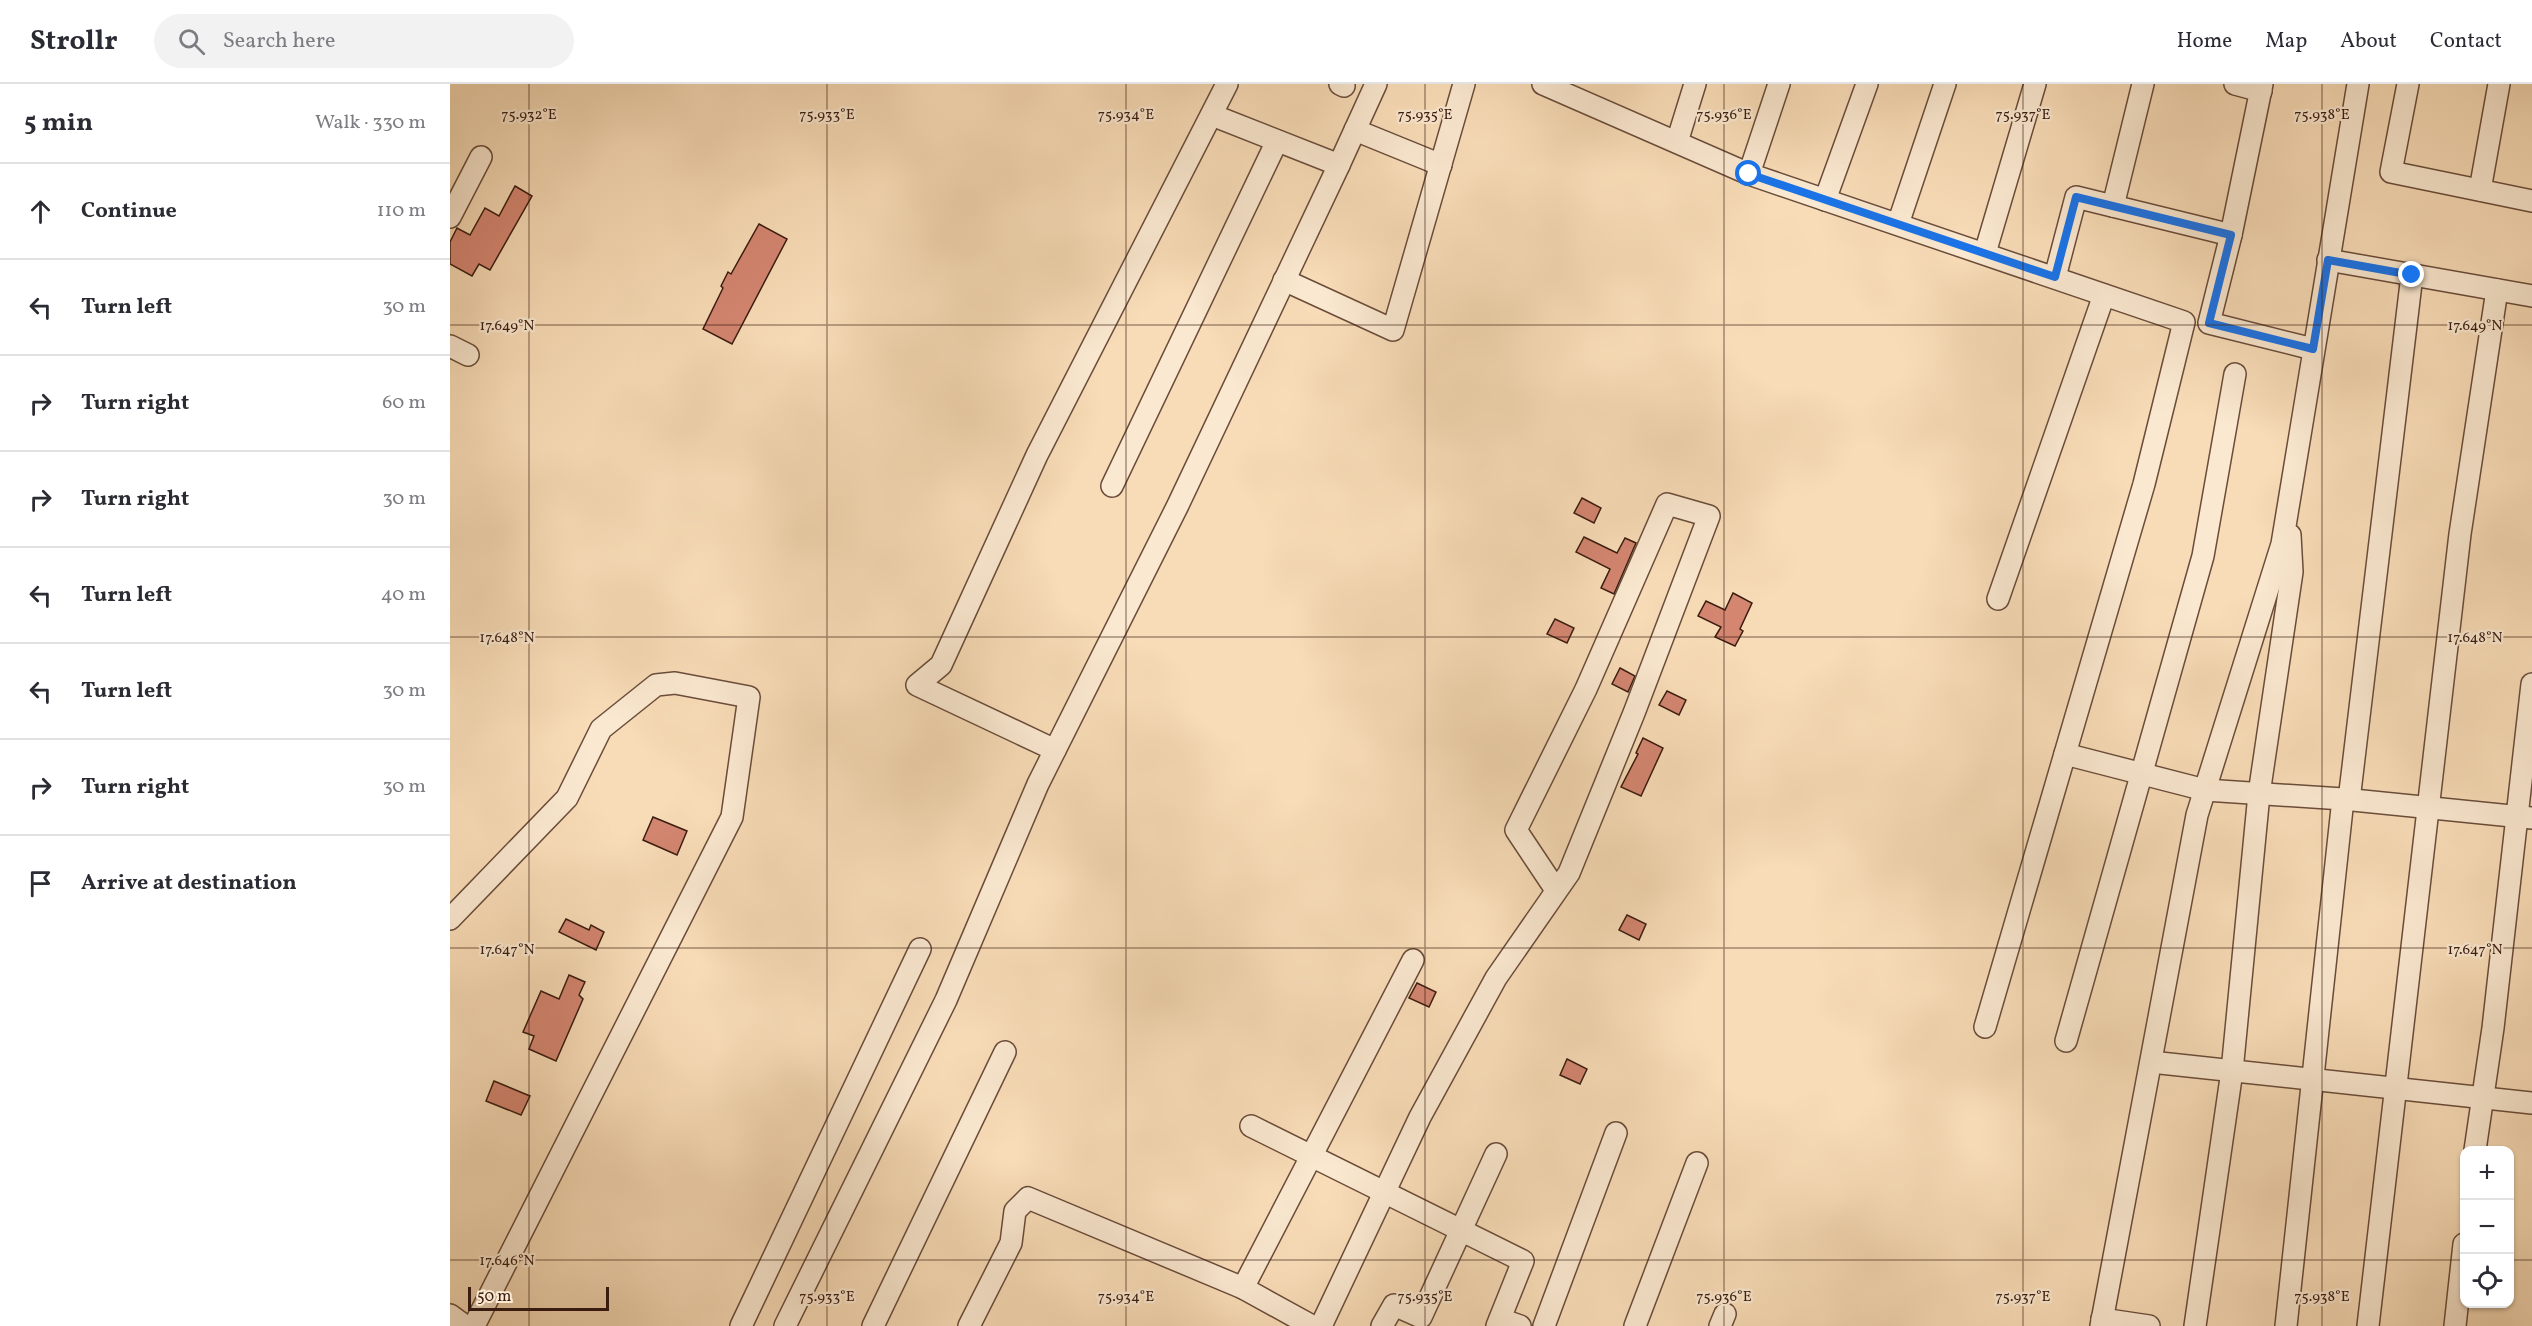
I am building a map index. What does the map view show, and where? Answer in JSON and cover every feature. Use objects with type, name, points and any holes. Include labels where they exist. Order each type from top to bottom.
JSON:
[{"type":"street","points":[[1055,750],[917,685],[941,665],[1037,455],[1227,84]]},
{"type":"street","points":[[785,1326],[946,1000],[1038,784],[1178,505],[1376,84]]},
{"type":"street","points":[[1284,280],[1393,330],[1464,84]]},
{"type":"street","points":[[1677,142],[1695,84]]},
{"type":"street","points":[[1749,174],[1779,84]]},
{"type":"street","points":[[1825,200],[1867,84]]},
{"type":"street","points":[[1898,224],[1945,84]]},
{"type":"street","points":[[1985,253],[2035,84]]},
{"type":"street","points":[[2113,206],[2143,84]]},
{"type":"street","points":[[2235,84],[2262,87],[2231,235],[2209,323],[2313,349]]},
{"type":"street","points":[[2149,1326],[2102,1322],[2197,815],[2282,544],[2358,84]]},
{"type":"street","points":[[2408,84],[2391,172],[2532,201]]},
{"type":"street","points":[[2480,190],[2499,84]]},
{"type":"street","points":[[1557,87],[1749,174],[2184,322],[2144,484],[1985,1027]]},
{"type":"street","points":[[1212,115],[1339,165]]},
{"type":"street","points":[[1355,130],[1441,165]]},
{"type":"street","points":[[1112,486],[1277,141]]},
{"type":"street","points":[[450,217],[481,158]]},
{"type":"street","points":[[2055,277],[2076,197],[2231,235]]},
{"type":"street","points":[[2328,260],[2532,296]]},
{"type":"street","points":[[2286,1326],[2346,799],[2412,275]]},
{"type":"street","points":[[2368,1326],[2460,534],[2497,290]]},
{"type":"street","points":[[1998,598],[2104,295]]},
{"type":"street","points":[[2066,1041],[2203,556],[2235,374]]},
{"type":"street","points":[[2195,1326],[2232,1071],[2259,794],[2292,572],[2288,502]]},
{"type":"street","points":[[1321,1326],[1420,1117],[1496,978],[1569,873],[1634,713],[1709,516],[1667,504],[1586,689],[1516,830],[1556,890]]},
{"type":"street","points":[[450,919],[567,798],[601,729],[656,685],[675,683],[748,697],[732,817],[474,1326]]},
{"type":"street","points":[[2476,1146],[2524,817],[2532,684]]},
{"type":"street","points":[[2065,754],[2205,790],[2346,799],[2524,817]]},
{"type":"street","points":[[741,1326],[920,949]]},
{"type":"street","points":[[1243,1288],[1413,960]]},
{"type":"street","points":[[873,1326],[1005,1052]]},
{"type":"street","points":[[2151,1062],[2532,1103]]},
{"type":"street","points":[[1251,1126],[1523,1261],[1506,1324]]},
{"type":"street","points":[[1544,1326],[1616,1133]]},
{"type":"street","points":[[1382,1326],[1394,1305],[1421,1317],[1496,1154]]},
{"type":"street","points":[[1635,1326],[1697,1163]]},
{"type":"street","points":[[977,1323],[1011,1243],[1015,1210],[1028,1198],[1243,1288],[1312,1326]]},
{"type":"street","points":[[2455,1326],[2463,1254]]},
{"type":"street","points":[[450,1315],[465,1326]]},
{"type":"building","points":[[515,186],[532,196],[490,270],[479,264],[472,276],[450,264],[450,242],[457,228],[470,235],[485,208],[499,216]]},
{"type":"building","points":[[759,224],[787,239],[732,344],[703,329],[723,288],[721,286],[728,272],[731,274]]},
{"type":"building","points":[[1582,498],[1601,508],[1594,523],[1574,513]]},
{"type":"building","points":[[1584,537],[1617,553],[1625,538],[1636,543],[1614,594],[1601,588],[1610,569],[1576,552]]},
{"type":"building","points":[[1733,593],[1752,603],[1740,629],[1743,631],[1735,646],[1715,637],[1721,627],[1698,616],[1706,601],[1725,610]]},
{"type":"building","points":[[1555,619],[1574,628],[1567,643],[1547,634]]},
{"type":"building","points":[[1620,668],[1635,676],[1628,692],[1612,684]]},
{"type":"building","points":[[1667,691],[1686,700],[1679,715],[1659,705]]},
{"type":"building","points":[[1643,738],[1663,748],[1641,796],[1621,787],[1638,754],[1636,753]]},
{"type":"building","points":[[653,817],[687,831],[677,855],[643,840]]},
{"type":"building","points":[[1627,915],[1646,924],[1639,940],[1619,930]]},
{"type":"building","points":[[566,919],[589,930],[591,925],[604,932],[596,950],[559,932]]},
{"type":"building","points":[[569,975],[585,982],[579,995],[583,999],[556,1061],[529,1049],[534,1036],[523,1032],[541,991],[559,999]]},
{"type":"building","points":[[1417,983],[1436,992],[1429,1007],[1409,998]]},
{"type":"building","points":[[1567,1059],[1587,1069],[1580,1084],[1560,1075]]},
{"type":"building","points":[[494,1081],[530,1096],[521,1115],[486,1101]]},
{"type":"route","points":[[1749,174],[2055,277],[2076,197],[2231,235],[2209,323],[2313,349],[2328,260],[2412,275]]}]
